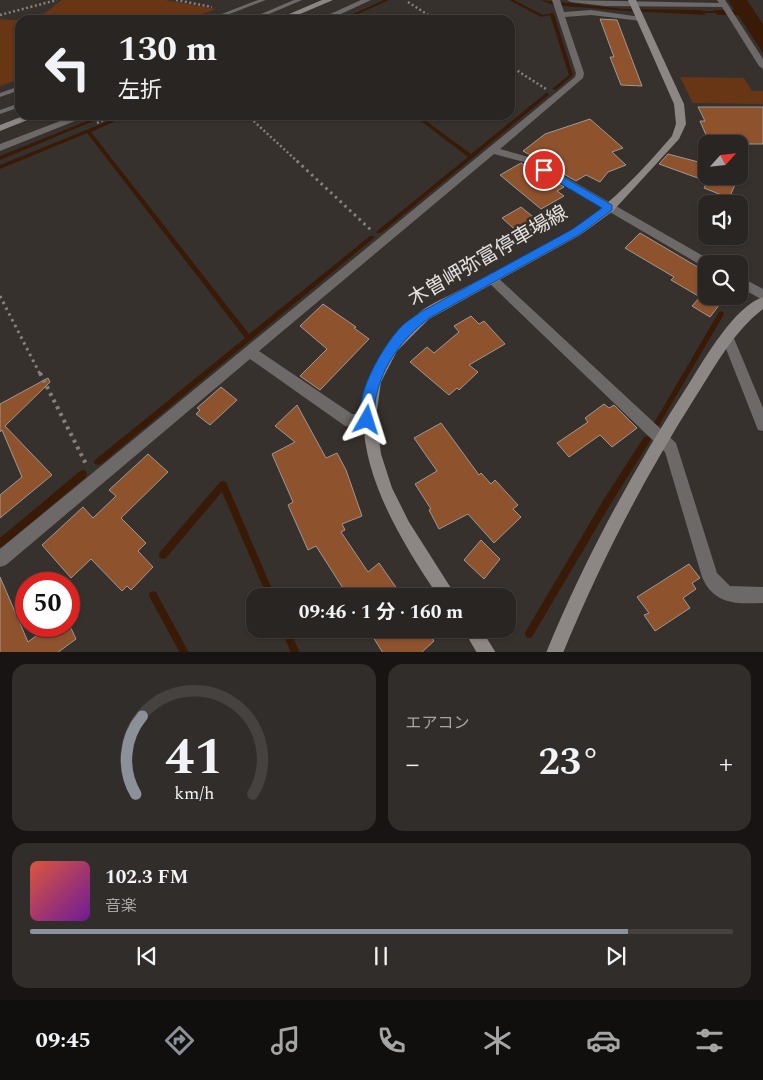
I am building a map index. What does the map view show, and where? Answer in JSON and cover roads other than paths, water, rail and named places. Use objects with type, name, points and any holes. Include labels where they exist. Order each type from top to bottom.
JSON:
[{"type":"main road","points":[[292,15],[329,0]]},
{"type":"main road","name":"木曽岬弥富停車場線","points":[[442,588],[415,548],[387,495],[374,455],[367,420],[369,399],[376,374],[388,352],[405,330],[425,315],[576,232],[609,208],[663,153],[676,137],[681,124],[679,104],[636,9]]},
{"type":"main road","points":[[0,128],[22,120]]},
{"type":"main road","points":[[554,652],[583,582],[628,494],[660,438],[727,336],[741,320],[763,302]]},
{"type":"main road","points":[[476,638],[483,651]]},
{"type":"street","points":[[332,15],[367,0]]},
{"type":"street","points":[[571,0],[636,9]]},
{"type":"street","points":[[558,6],[575,12],[598,13],[636,9],[724,5],[733,19],[755,44],[763,66]]},
{"type":"street","points":[[0,560],[382,240],[579,78],[580,73],[558,6]]},
{"type":"street","points":[[0,148],[72,120]]},
{"type":"street","points":[[492,150],[528,160],[698,258]]},
{"type":"street","points":[[492,278],[671,448],[710,577],[717,590],[727,595],[763,595]]},
{"type":"street","points":[[748,286],[763,294]]},
{"type":"street","points":[[727,336],[763,425]]},
{"type":"street","points":[[249,351],[350,421],[367,420]]},
{"type":"lane","points":[[222,15],[263,0]]},
{"type":"lane","points":[[262,15],[299,0]]},
{"type":"lane","points":[[0,95],[15,90]]},
{"type":"lane","points":[[0,112],[15,107]]},
{"type":"waterway","points":[[353,15],[387,0]]},
{"type":"waterway","points":[[511,0],[542,16],[552,14],[571,75],[554,89]]},
{"type":"waterway","points":[[697,12],[722,12]]},
{"type":"waterway","points":[[471,157],[548,94]]},
{"type":"waterway","points":[[0,158],[94,120]]},
{"type":"waterway","points":[[0,167],[115,120]]},
{"type":"waterway","points":[[422,120],[471,157]]},
{"type":"waterway","points":[[88,131],[249,338]]},
{"type":"waterway","points":[[379,232],[471,157]]},
{"type":"waterway","points":[[98,462],[372,237]]},
{"type":"waterway","points":[[656,425],[721,314]]},
{"type":"waterway","points":[[529,634],[607,502],[647,439]]},
{"type":"waterway","points":[[0,543],[83,474]]},
{"type":"waterway","points":[[163,555],[223,485],[268,588]]},
{"type":"waterway","points":[[153,595],[184,652]]},
{"type":"waterway","points":[[289,638],[296,652]]}]
